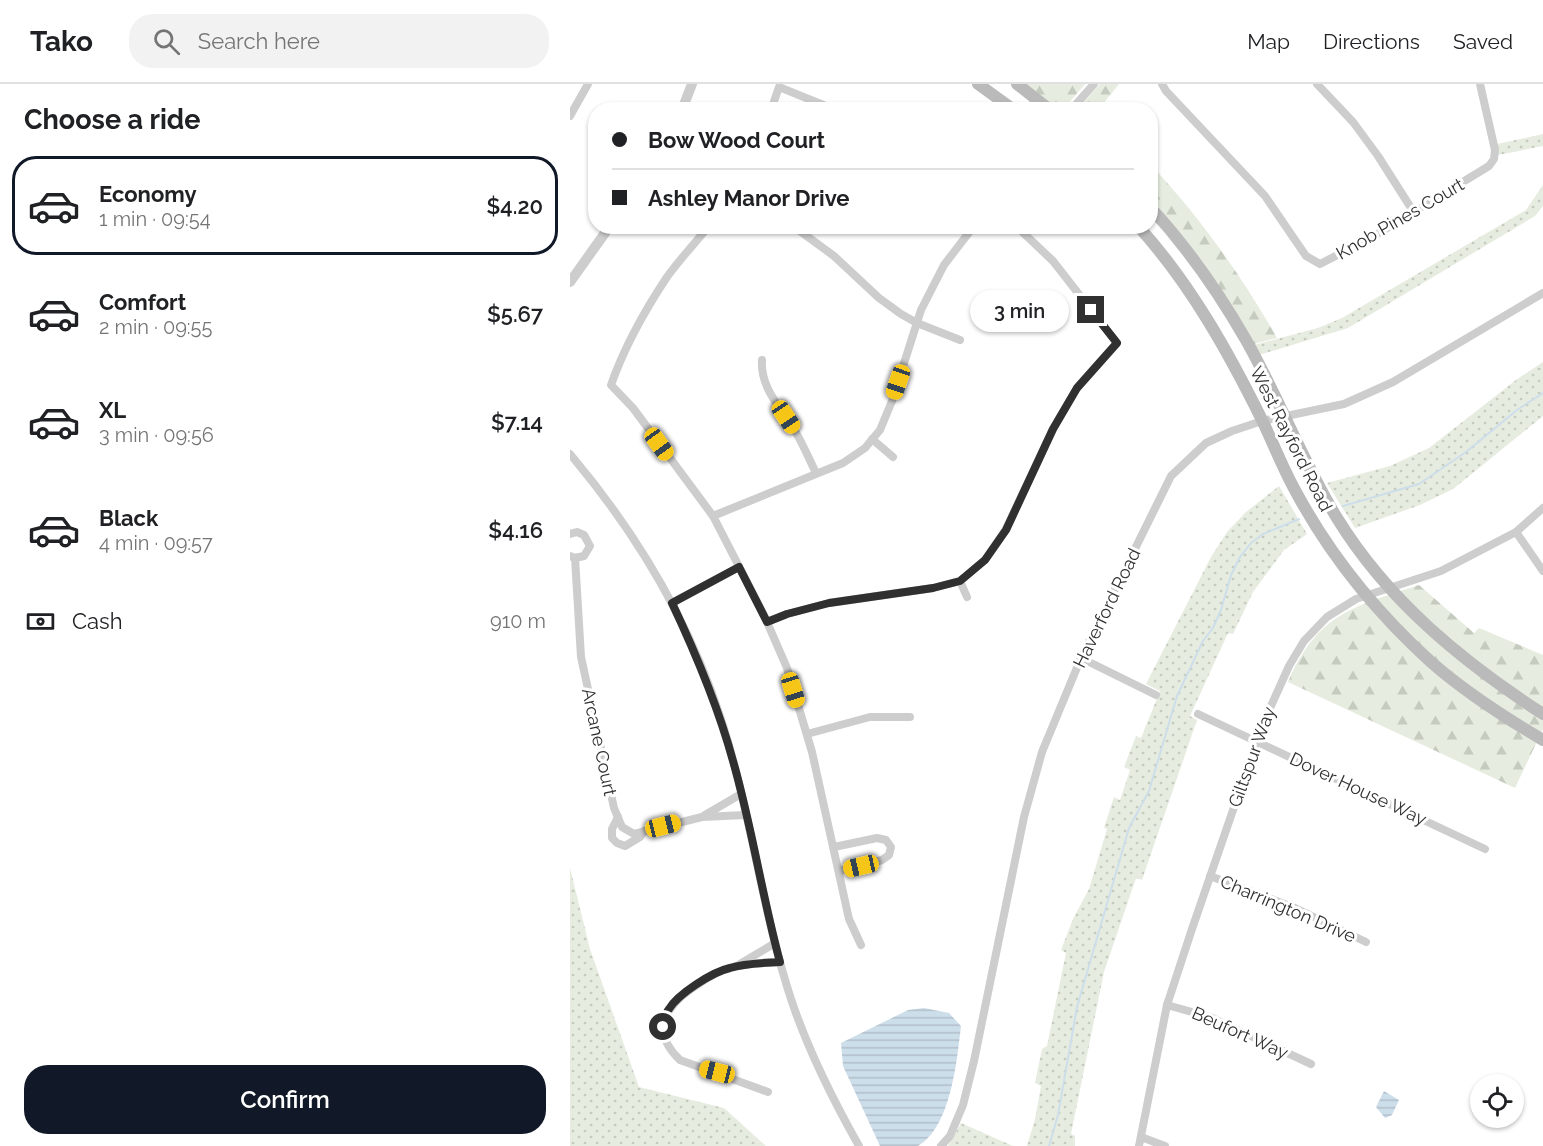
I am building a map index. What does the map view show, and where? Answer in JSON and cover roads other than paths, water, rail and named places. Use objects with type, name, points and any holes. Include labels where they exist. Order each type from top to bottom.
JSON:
[{"type":"main road","points":[[978,84],[1003,102]]},
{"type":"main road","points":[[1017,84],[1040,102]]},
{"type":"main road","name":"West Rayford Road","points":[[1158,215],[1211,283],[1246,340],[1318,485],[1339,520],[1390,588],[1419,620],[1462,658],[1497,685],[1543,714]]},
{"type":"main road","name":"West Rayford Road","points":[[1145,234],[1192,297],[1227,353],[1295,490],[1336,556],[1402,634],[1432,663],[1483,703],[1543,740]]},
{"type":"street","points":[[570,116],[588,84]]},
{"type":"street","points":[[685,102],[692,84]]},
{"type":"street","points":[[1078,102],[1094,84]]},
{"type":"street","name":"Knob Pines Court","points":[[1162,84],[1265,196],[1306,256],[1320,264],[1329,261],[1455,188],[1489,166],[1495,153],[1479,84]]},
{"type":"street","points":[[1317,84],[1353,122],[1413,211]]},
{"type":"street","points":[[774,102],[779,87],[816,102]]},
{"type":"street","points":[[570,282],[604,234]]},
{"type":"street","points":[[702,234],[668,275],[654,298],[618,365],[611,385],[633,408],[713,516],[767,622],[787,668],[807,734],[849,919],[861,945]]},
{"type":"street","points":[[804,234],[834,256],[879,298],[917,323],[960,340]]},
{"type":"street","points":[[713,516],[843,463],[865,448],[880,430],[892,401],[921,310],[944,265],[969,234]]},
{"type":"street","points":[[767,622],[829,603],[933,588],[960,581],[985,560],[1006,530],[1053,429],[1077,388],[1117,343],[1053,261],[1024,234]]},
{"type":"street","points":[[570,290],[579,270]]},
{"type":"street","name":"Haverford Road","points":[[941,1146],[950,1136],[963,1105],[1024,817],[1042,752],[1081,658],[1172,476],[1206,443],[1262,421],[1344,404],[1393,382],[1543,293]]},
{"type":"street","points":[[762,360],[761,372],[765,386],[797,433],[816,473]]},
{"type":"street","points":[[872,439],[892,457]]},
{"type":"street","points":[[570,454],[615,511],[672,603],[695,653],[720,715],[741,794],[775,944],[792,1002],[822,1076],[859,1146]]},
{"type":"street","name":"Giltspur Way","points":[[1140,1142],[1167,1005],[1257,741],[1289,666],[1304,641],[1327,617],[1367,594],[1441,571],[1516,532],[1543,508]]},
{"type":"street","points":[[1516,532],[1543,571]]},
{"type":"street","name":"Arcane Court","points":[[570,534],[580,533],[589,542],[587,553],[584,556],[573,557],[581,657],[614,808],[622,827],[634,834],[702,817],[746,815]]},
{"type":"street","points":[[672,603],[739,567]]},
{"type":"street","points":[[960,581],[968,597]]},
{"type":"street","points":[[1081,658],[1156,695]]},
{"type":"street","name":"Dover House Way","points":[[1198,714],[1485,849]]},
{"type":"street","points":[[807,734],[870,717],[910,717]]},
{"type":"street","name":"Arcane Court","points":[[702,817],[741,794]]},
{"type":"street","points":[[721,806],[724,816]]},
{"type":"street","name":"Arcane Court","points":[[618,817],[612,829],[612,838],[617,843],[625,846],[640,837],[644,831]]},
{"type":"street","points":[[834,847],[877,838],[886,840],[891,847],[887,858],[839,871]]},
{"type":"street","name":"Charrington Drive","points":[[1210,876],[1295,908],[1366,942]]},
{"type":"street","points":[[737,966],[754,954],[775,944]]},
{"type":"street","points":[[754,954],[757,964]]},
{"type":"street","points":[[768,1092],[680,1060],[670,1051],[663,1027],[665,1017],[675,1002],[718,972],[737,966],[780,962]]},
{"type":"street","name":"Beufort Way","points":[[1167,1005],[1210,1017],[1311,1064]]},
{"type":"street","points":[[1140,1142],[1165,1146]]},
{"type":"water","points":[[924,1008],[949,1013],[961,1026],[954,1074],[945,1109],[929,1137],[918,1146],[880,1146],[843,1066],[841,1043],[908,1010]]},
{"type":"water","points":[[1384,1091],[1399,1100],[1392,1115],[1385,1118],[1376,1107]]},
{"type":"waterway","points":[[1343,506],[1419,484],[1466,452],[1517,410],[1543,393]]},
{"type":"waterway","points":[[1049,1146],[1058,1115],[1077,1007],[1129,828],[1149,791],[1177,696],[1203,641],[1213,628],[1231,575],[1240,557],[1251,543],[1263,534],[1299,519]]}]
